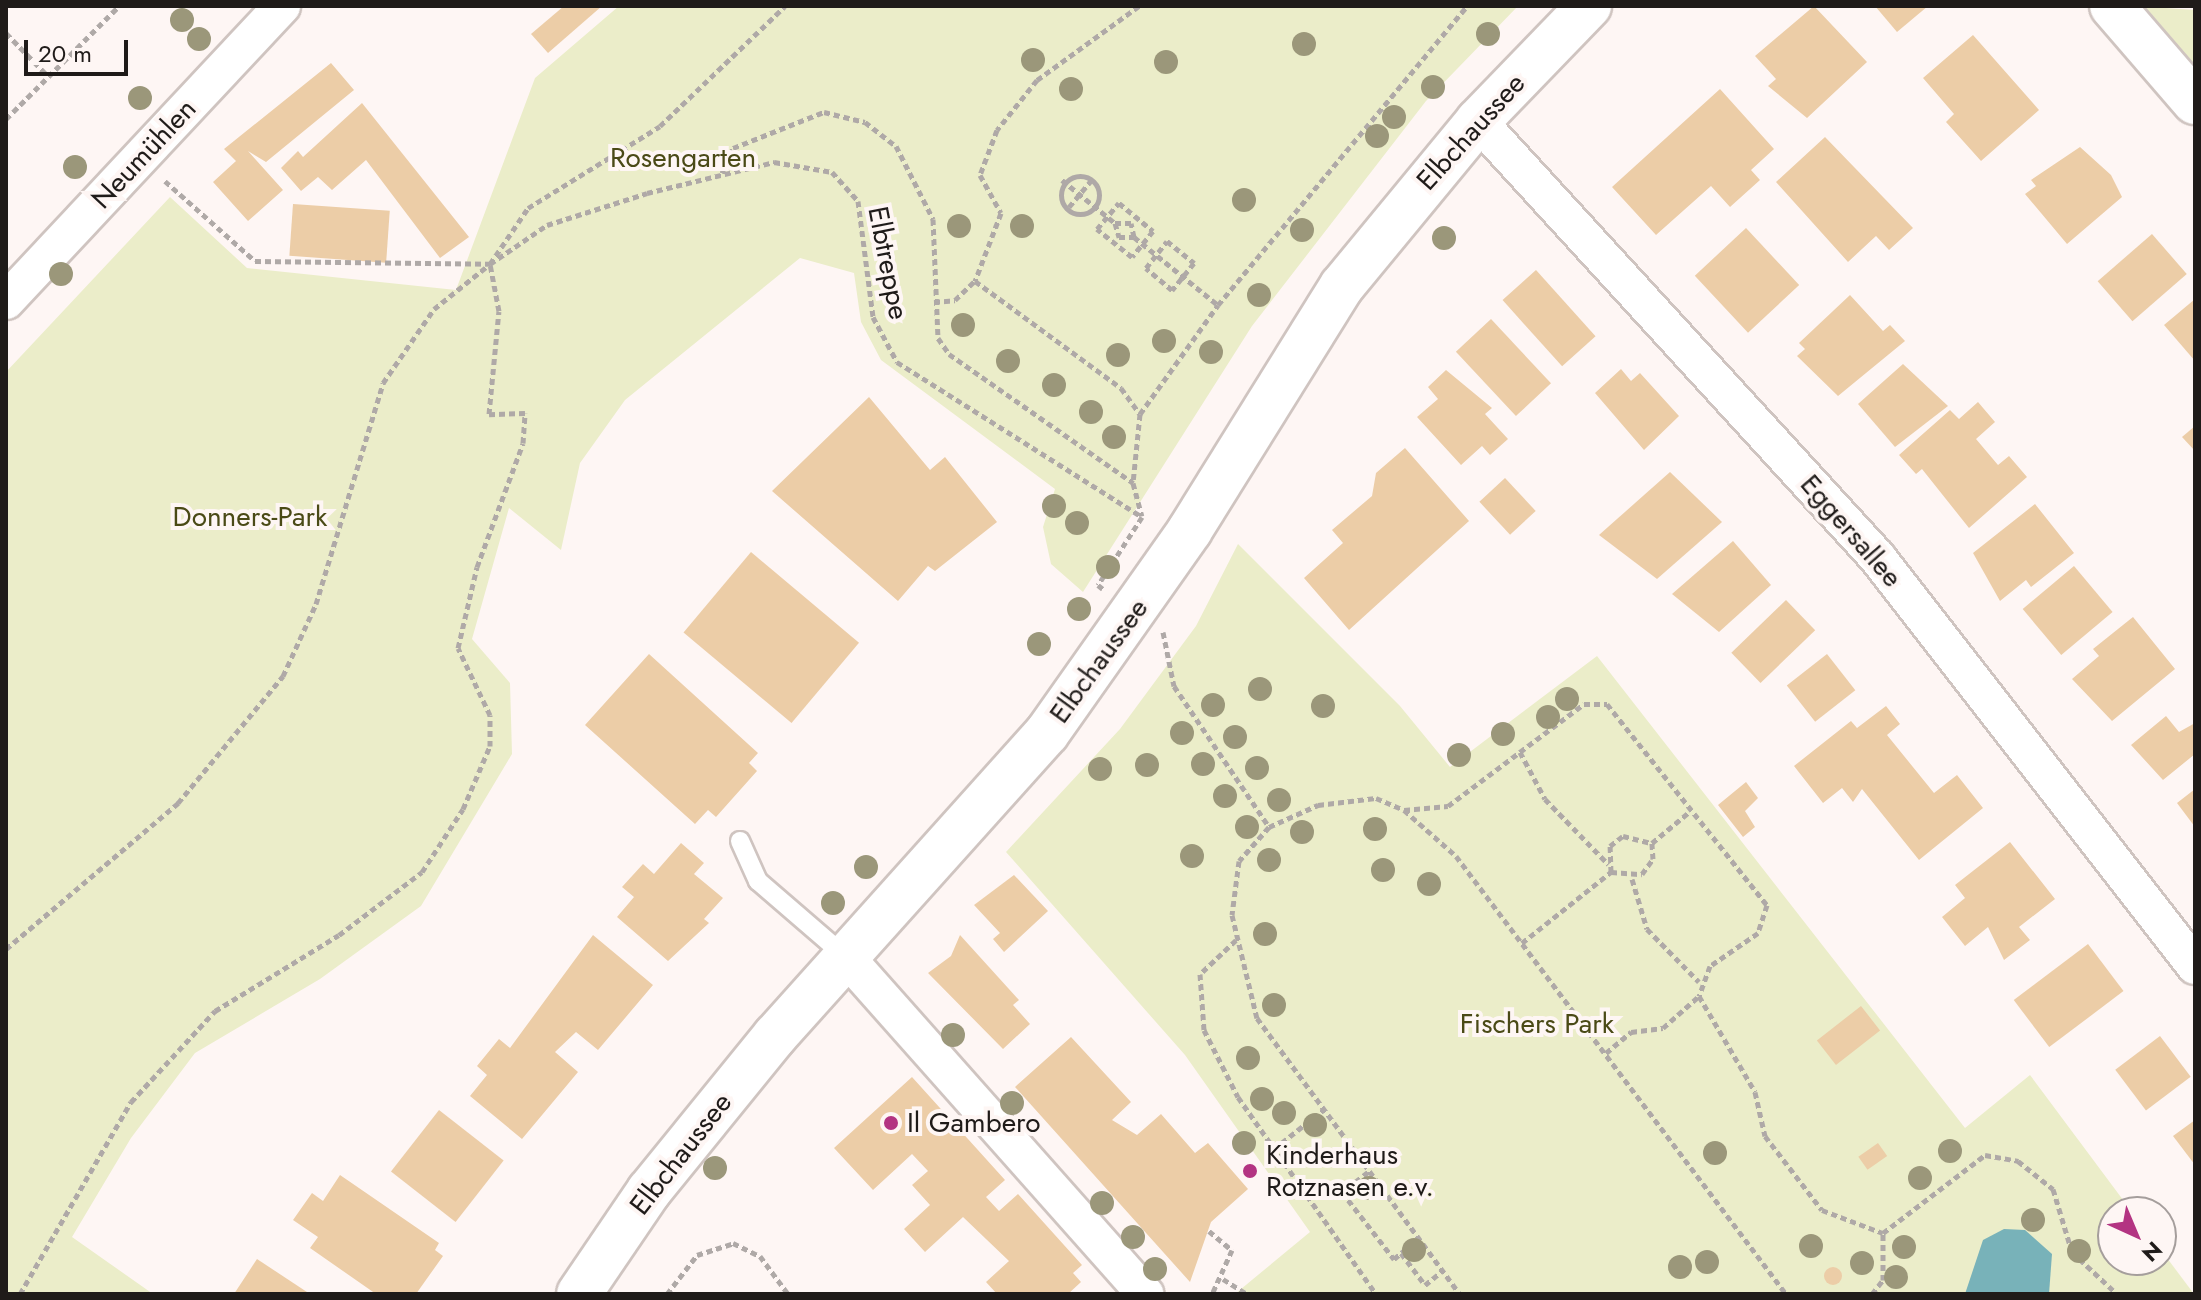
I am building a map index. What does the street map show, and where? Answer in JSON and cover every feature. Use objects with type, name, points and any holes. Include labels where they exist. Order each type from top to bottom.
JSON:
[{"type":"main road","name":"Elbchaussee","points":[[579,1294],[698,1129],[846,957],[1047,733],[1190,530],[1342,286],[1478,121],[1589,6]]},
{"type":"main road","points":[[2112,6],[2195,102]]},
{"type":"street","name":"Neumühlen","points":[[6,301],[282,6]]},
{"type":"street","name":"Eggersallee","points":[[1478,121],[1877,557],[2195,966]]},
{"type":"street","points":[[846,957],[1145,1294]]},
{"type":"lane","points":[[740,841],[758,881],[846,957]]},
{"type":"path","points":[[6,119],[119,6]]},
{"type":"path","points":[[6,949],[178,803],[283,676],[316,604],[383,383],[434,309],[490,264],[528,208],[660,126],[785,6]]},
{"type":"path","points":[[934,302],[955,300],[975,281],[1001,213],[980,175],[997,130],[1037,80],[1139,6]]},
{"type":"path","points":[[1098,585],[1142,517],[1133,483],[1140,414],[1218,305],[1467,6]]},
{"type":"path","points":[[6,33],[47,75]]},
{"type":"path","points":[[722,174],[733,148],[775,127],[824,112],[865,122],[896,146],[919,181],[933,219],[934,302],[938,338],[949,354],[1133,483]]},
{"type":"path","name":"Elbtreppe","points":[[490,264],[547,225],[722,174],[803,163],[847,184],[862,222],[873,317],[897,362],[1142,517]]},
{"type":"path","points":[[1078,171],[1104,192],[1083,219],[1057,197],[1065,182],[1078,171]]},
{"type":"path","points":[[1069,207],[1091,181]]},
{"type":"path","points":[[1065,182],[1115,223],[1119,237]]},
{"type":"path","points":[[176,193],[255,261],[490,264]]},
{"type":"path","points":[[1119,203],[1136,216],[1153,231],[1132,257],[1097,229],[1119,203]]},
{"type":"path","points":[[1134,237],[1131,223],[1136,216]]},
{"type":"path","points":[[1115,223],[1131,223]]},
{"type":"path","points":[[1119,237],[1134,237],[1143,243],[1218,305]]},
{"type":"path","points":[[1114,243],[1119,237]]},
{"type":"path","points":[[1167,241],[1194,263],[1172,290],[1146,268],[1157,255],[1167,241]]},
{"type":"path","points":[[20,1294],[131,1102],[152,1079],[215,1011],[339,935],[422,872],[463,809],[490,746],[490,715],[458,648],[477,567],[523,443],[525,413],[489,414],[499,311],[490,264]]},
{"type":"path","points":[[975,281],[1121,388],[1140,414]]},
{"type":"path","points":[[1170,637],[1174,686],[1269,827]]},
{"type":"path","points":[[1404,810],[1448,806],[1584,704],[1607,704],[1688,813],[1767,905],[1758,933],[1699,982]]},
{"type":"path","points":[[1520,752],[1545,799],[1608,864],[1611,872]]},
{"type":"path","points":[[1460,1294],[1257,1018],[1236,940],[1239,861],[1269,827],[1318,805],[1376,798],[1404,810],[1456,856],[1786,1294]]},
{"type":"path","points":[[1652,843],[1688,813]]},
{"type":"path","points":[[1608,864],[1610,846],[1623,836],[1652,843]]},
{"type":"path","points":[[1632,879],[1653,859],[1652,843]]},
{"type":"path","points":[[1522,943],[1611,872]]},
{"type":"path","points":[[1611,872],[1632,879]]},
{"type":"path","points":[[1632,879],[1647,929],[1699,982],[1699,996],[1755,1092],[1765,1136],[1822,1210],[1883,1233]]},
{"type":"path","points":[[1236,940],[1200,974],[1204,1030],[1274,1149],[1376,1294]]},
{"type":"path","points":[[1606,1053],[1631,1032],[1663,1028],[1699,996]]},
{"type":"path","points":[[1274,1149],[1323,1110]]},
{"type":"path","points":[[1883,1233],[1970,1161],[2000,1155],[2053,1189],[2072,1252],[2117,1294]]},
{"type":"path","points":[[1368,1172],[1342,1192],[1394,1259],[1418,1239]]},
{"type":"path","points":[[1209,1231],[1232,1250],[1223,1279],[1212,1294]]},
{"type":"path","points":[[1872,1294],[1883,1280],[1883,1233]]},
{"type":"path","points":[[667,1294],[697,1255],[733,1243],[760,1256],[788,1294]]},
{"type":"path","points":[[1401,1253],[1425,1285],[1443,1271]]},
{"type":"path","points":[[1223,1279],[1247,1294]]},
{"type":"green space","points":[[619,6],[1518,6],[1426,101],[1252,326],[1083,592],[1051,564],[1043,527],[1055,489],[881,360],[861,322],[854,273],[800,258],[625,400],[580,463],[561,550],[509,508],[472,639],[510,683],[512,754],[421,906],[320,979],[195,1053],[131,1138],[72,1237],[153,1294],[6,1294],[6,372],[170,197],[247,268],[456,290],[535,78]]},
{"type":"green space","points":[[2136,6],[2195,10],[2195,75]]},
{"type":"green space","name":"Fischers Park","points":[[1238,544],[1400,706],[1450,767],[1597,656],[1965,1128],[2030,1075],[2120,1196],[2097,1196],[2097,1276],[2177,1276],[2177,1271],[2194,1294],[1235,1294],[1310,1232],[1185,1055],[1006,852],[1120,729],[1196,626]]},
{"type":"water","points":[[2004,1229],[2025,1230],[2052,1254],[2049,1294],[1965,1294],[1983,1240]]},
{"type":"building","points":[[564,6],[602,6],[548,53],[531,34]]},
{"type":"building","points":[[1814,6],[1867,62],[1807,118],[1768,86],[1776,79],[1755,56]]},
{"type":"building","points":[[1875,6],[1928,6],[1897,32]]},
{"type":"building","points":[[1973,35],[2039,110],[1981,161],[1946,122],[1954,114],[1923,78]]},
{"type":"building","points":[[331,63],[354,90],[266,162],[248,151],[283,190],[248,221],[213,182],[236,161],[224,149]]},
{"type":"building","points":[[1720,89],[1774,149],[1751,170],[1760,180],[1730,207],[1711,186],[1656,235],[1612,187]]},
{"type":"building","points":[[362,103],[469,237],[440,258],[366,160],[332,190],[318,177],[301,191],[281,168],[298,151],[303,157]]},
{"type":"building","points":[[1825,137],[1913,228],[1889,250],[1876,236],[1848,262],[1776,182]]},
{"type":"building","points":[[2080,147],[2111,175],[2122,197],[2067,244],[2025,194],[2036,186],[2031,180]]},
{"type":"building","points":[[293,204],[390,211],[386,263],[289,256]]},
{"type":"building","points":[[1746,228],[1799,285],[1748,333],[1695,276]]},
{"type":"building","points":[[2152,234],[2187,274],[2132,321],[2098,281]]},
{"type":"building","points":[[1536,270],[1596,336],[1562,366],[1503,300]]},
{"type":"building","points":[[1850,295],[1883,331],[1890,325],[1905,341],[1838,396],[1797,356],[1805,349],[1799,343]]},
{"type":"building","points":[[2195,299],[2195,361],[2164,325]]},
{"type":"building","points":[[1491,319],[1551,383],[1516,416],[1456,352]]},
{"type":"building","points":[[1903,364],[1948,406],[1895,447],[1858,404]]},
{"type":"building","points":[[1621,369],[1631,381],[1640,373],[1679,416],[1644,450],[1595,393]]},
{"type":"building","points":[[1446,370],[1492,408],[1485,414],[1508,439],[1490,455],[1482,446],[1461,465],[1417,417],[1438,399],[1428,387]]},
{"type":"building","points":[[869,397],[930,470],[945,457],[997,522],[935,571],[928,566],[898,601],[772,491]]},
{"type":"building","points":[[1978,402],[1995,422],[1976,439],[1998,465],[2009,456],[2027,477],[1969,528],[1922,469],[1916,474],[1899,455],[1950,410],[1959,419]]},
{"type":"building","points":[[2195,426],[2195,451],[2182,437]]},
{"type":"building","points":[[1405,448],[1469,521],[1349,630],[1304,578],[1343,543],[1332,530],[1372,496],[1376,473]]},
{"type":"building","points":[[1670,472],[1722,522],[1657,579],[1599,535]]},
{"type":"building","points":[[1505,478],[1536,511],[1510,535],[1479,502]]},
{"type":"building","points":[[2035,504],[2074,553],[2031,587],[2026,580],[2000,601],[1973,553]]},
{"type":"building","points":[[1733,541],[1771,585],[1719,632],[1672,594]]},
{"type":"building","points":[[751,552],[859,643],[792,723],[684,632]]},
{"type":"building","points":[[2074,566],[2113,612],[2061,655],[2023,609]]},
{"type":"building","points":[[1786,600],[1815,630],[1761,683],[1731,653]]},
{"type":"building","points":[[2133,617],[2175,669],[2112,721],[2072,679],[2099,656],[2093,649]]},
{"type":"building","points":[[649,654],[758,753],[749,763],[757,771],[716,817],[708,810],[695,824],[585,725]]},
{"type":"building","points":[[1827,654],[1855,690],[1815,722],[1787,685]]},
{"type":"building","points":[[1886,706],[1900,724],[1887,735],[1934,793],[1957,775],[1983,808],[1919,860],[1862,789],[1853,802],[1842,788],[1823,803],[1794,766],[1851,721],[1857,728]]},
{"type":"building","points":[[2166,716],[2179,732],[2195,723],[2195,754],[2163,780],[2131,745]]},
{"type":"building","points":[[1746,782],[1758,798],[1745,811],[1755,827],[1743,837],[1718,805]]},
{"type":"building","points":[[2195,789],[2195,827],[2177,803]]},
{"type":"building","points":[[2010,842],[2055,899],[2019,927],[2030,940],[2004,960],[1988,927],[1965,946],[1942,917],[1965,898],[1955,885]]},
{"type":"building","points":[[681,843],[704,863],[694,874],[723,898],[704,919],[709,923],[668,961],[617,917],[634,897],[622,887],[643,864],[654,874]]},
{"type":"building","points":[[1014,875],[1048,911],[1004,952],[993,939],[1000,933],[974,905]]},
{"type":"building","points":[[593,935],[653,985],[598,1050],[576,1032],[555,1052],[578,1072],[522,1139],[470,1096],[487,1075],[477,1066],[499,1039],[510,1048]]},
{"type":"building","points":[[960,935],[1019,1000],[1013,1005],[1030,1024],[1003,1049],[928,973],[951,956]]},
{"type":"building","points":[[2088,944],[2124,991],[2049,1047],[2014,1000]]},
{"type":"building","points":[[1861,1006],[1880,1030],[1836,1065],[1817,1040]]},
{"type":"building","points":[[2160,1036],[2191,1077],[2146,1110],[2115,1070]]},
{"type":"building","points":[[1071,1037],[1131,1102],[1112,1120],[1137,1135],[1161,1114],[1195,1153],[1208,1143],[1248,1189],[1211,1222],[1190,1282],[1015,1087]]},
{"type":"building","points":[[912,1077],[1005,1180],[986,1197],[999,1211],[1018,1194],[1082,1265],[1073,1273],[1081,1282],[1068,1294],[997,1294],[986,1282],[1009,1261],[963,1217],[925,1252],[904,1229],[930,1205],[912,1185],[928,1171],[912,1154],[873,1190],[834,1148]]},
{"type":"building","points":[[439,1110],[504,1160],[456,1222],[391,1171]]},
{"type":"building","points":[[2195,1120],[2195,1165],[2173,1136]]},
{"type":"building","points":[[1878,1143],[1887,1156],[1868,1170],[1858,1157]]},
{"type":"building","points":[[340,1175],[439,1243],[435,1250],[443,1256],[416,1294],[376,1294],[310,1248],[318,1237],[293,1220],[312,1193],[323,1201]]},
{"type":"building","points":[[257,1259],[310,1294],[234,1294]]},
{"type":"building","points":[[1833,1267],[1842,1276],[1833,1285],[1824,1276]]},
{"type":"place","name":"Il Gambero","points":[[891,1123]]},
{"type":"place","name":"Kinderhaus Rotznasen e.v.","points":[[1250,1171]]},
{"type":"park label","name":"Rosengarten","points":[[683,158]]},
{"type":"park label","name":"Donners-Park","points":[[250,517]]}]
